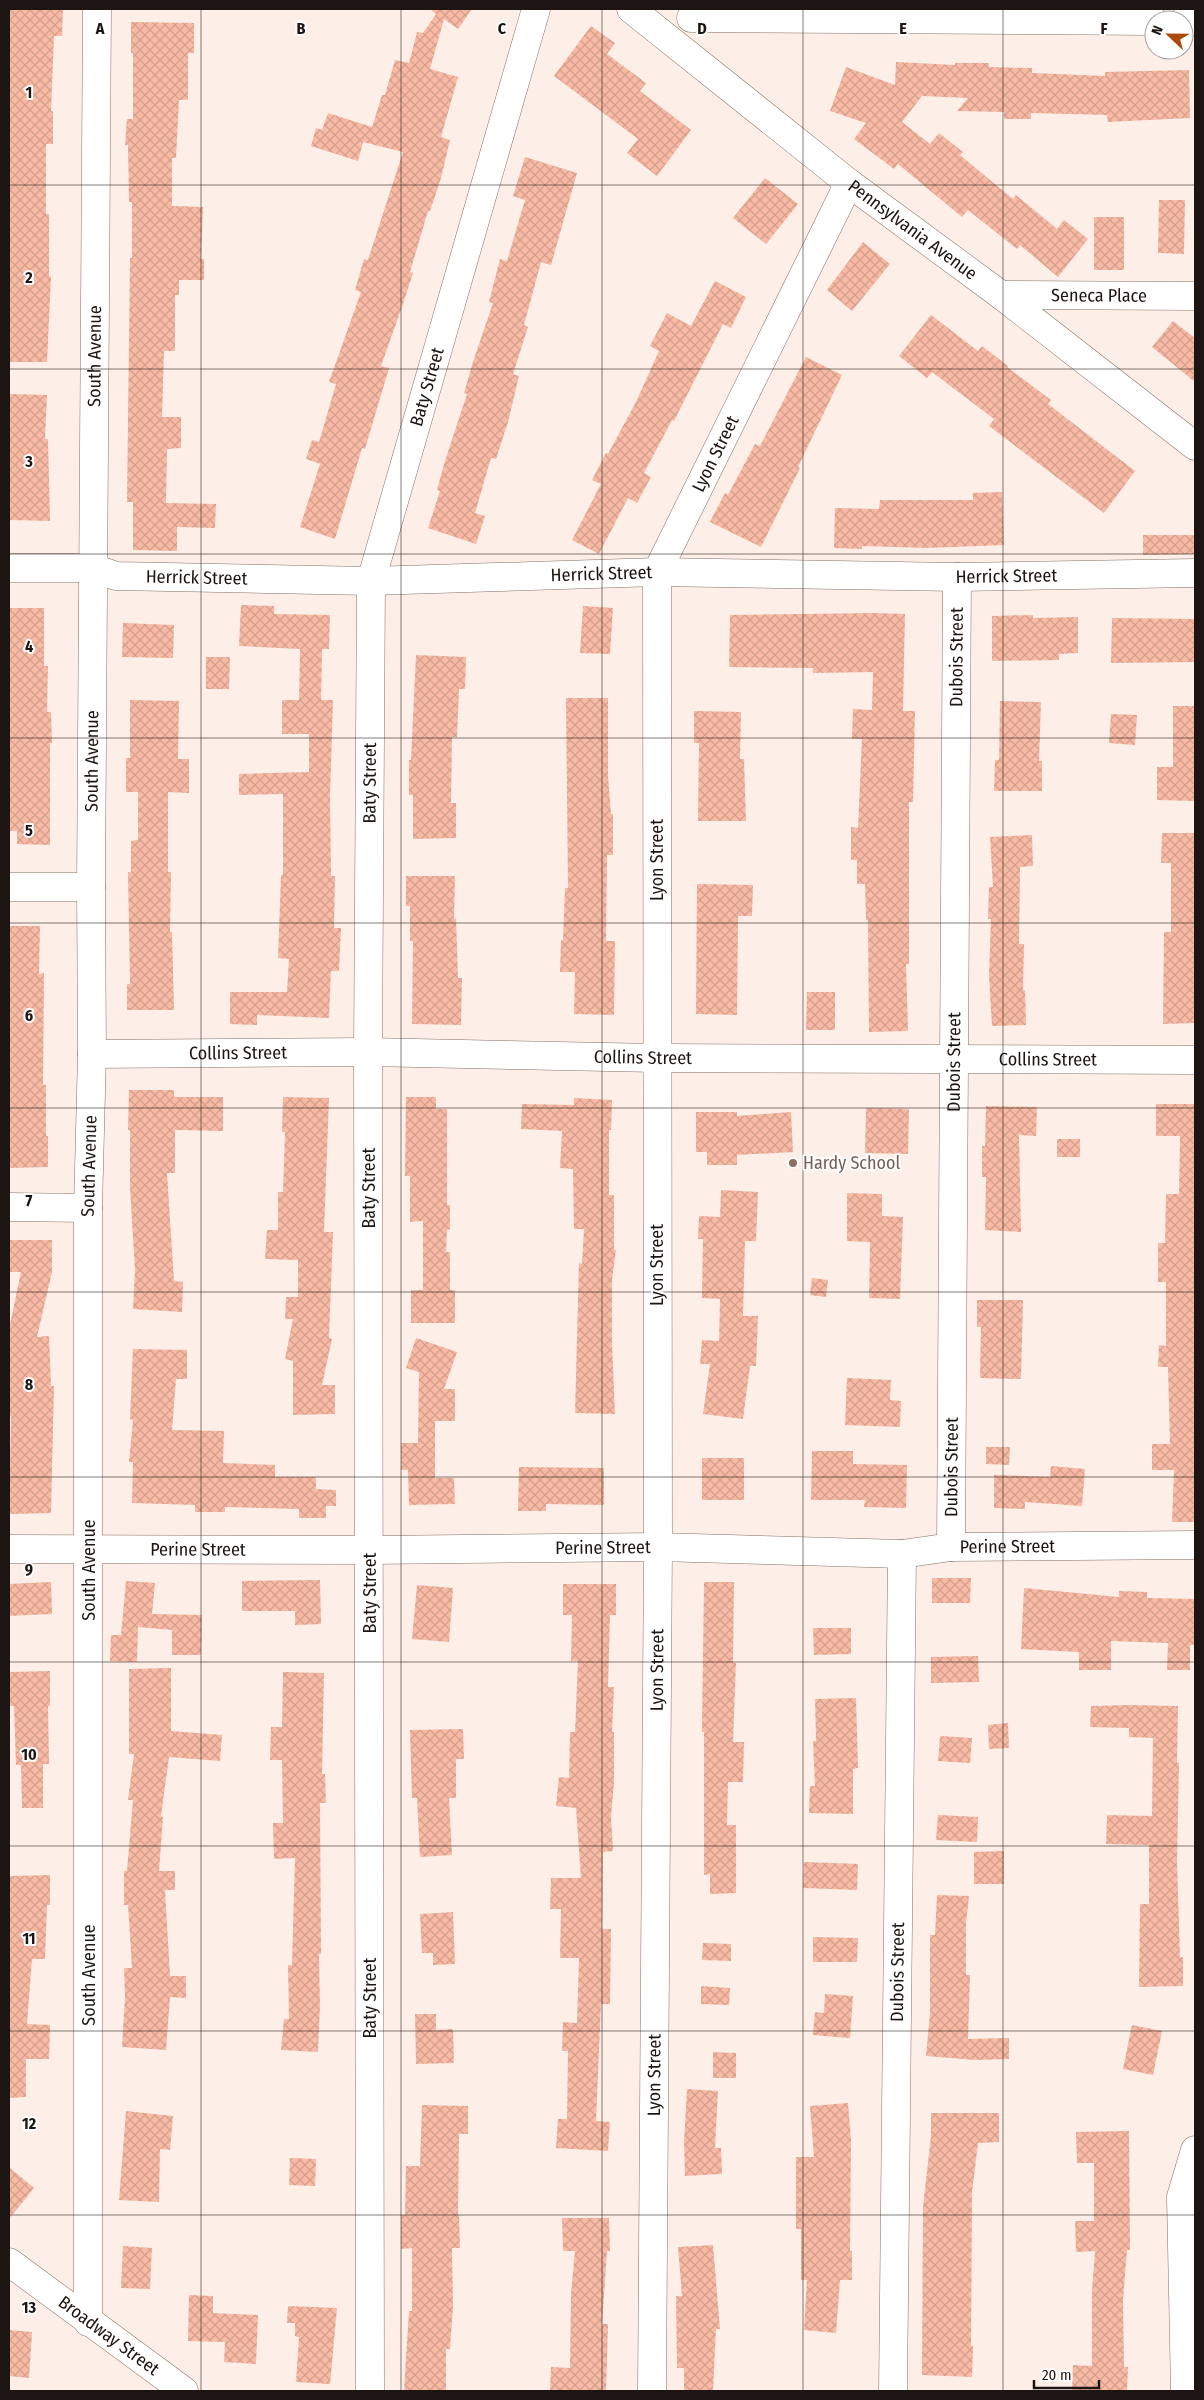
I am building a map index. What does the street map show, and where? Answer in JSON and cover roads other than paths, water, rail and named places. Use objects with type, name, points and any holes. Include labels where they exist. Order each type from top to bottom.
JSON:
[{"type":"street","name":"South Avenue","points":[[88,2322],[88,1208],[92,1054],[91,887],[98,9]]},
{"type":"street","name":"Baty Street","points":[[370,2391],[368,1052],[372,581],[536,9]]},
{"type":"street","name":"Pennsylvania Avenue","points":[[631,9],[849,183],[1001,296],[1195,446]]},
{"type":"street","points":[[691,55],[691,13],[1144,20]]},
{"type":"street","name":"Lyon Street","points":[[652,2391],[658,1547],[657,572],[849,183]]},
{"type":"street","name":"Seneca Place","points":[[1001,296],[1195,296]]},
{"type":"street","name":"Herrick Street","points":[[9,568],[93,568],[116,576],[372,581],[657,572],[957,577],[1195,573]]},
{"type":"street","name":"Dubois Street","points":[[950,1547],[952,1057],[957,577]]},
{"type":"street","points":[[9,887],[91,887]]},
{"type":"street","name":"Collins Street","points":[[92,1054],[368,1052],[657,1058],[952,1057],[1195,1060]]},
{"type":"street","points":[[9,1207],[88,1208]]},
{"type":"street","name":"Perine Street","points":[[9,1549],[370,1550],[658,1547],[902,1554],[950,1547],[1195,1545]]},
{"type":"street","name":"Dubois Street","points":[[893,2391],[902,1554]]},
{"type":"street","points":[[1185,2391],[1181,2196],[1195,2150]]},
{"type":"street","name":"Broadway Street","points":[[9,2262],[184,2391]]},
{"type":"place","name":"Hardy School","points":[[793,1163]]}]
